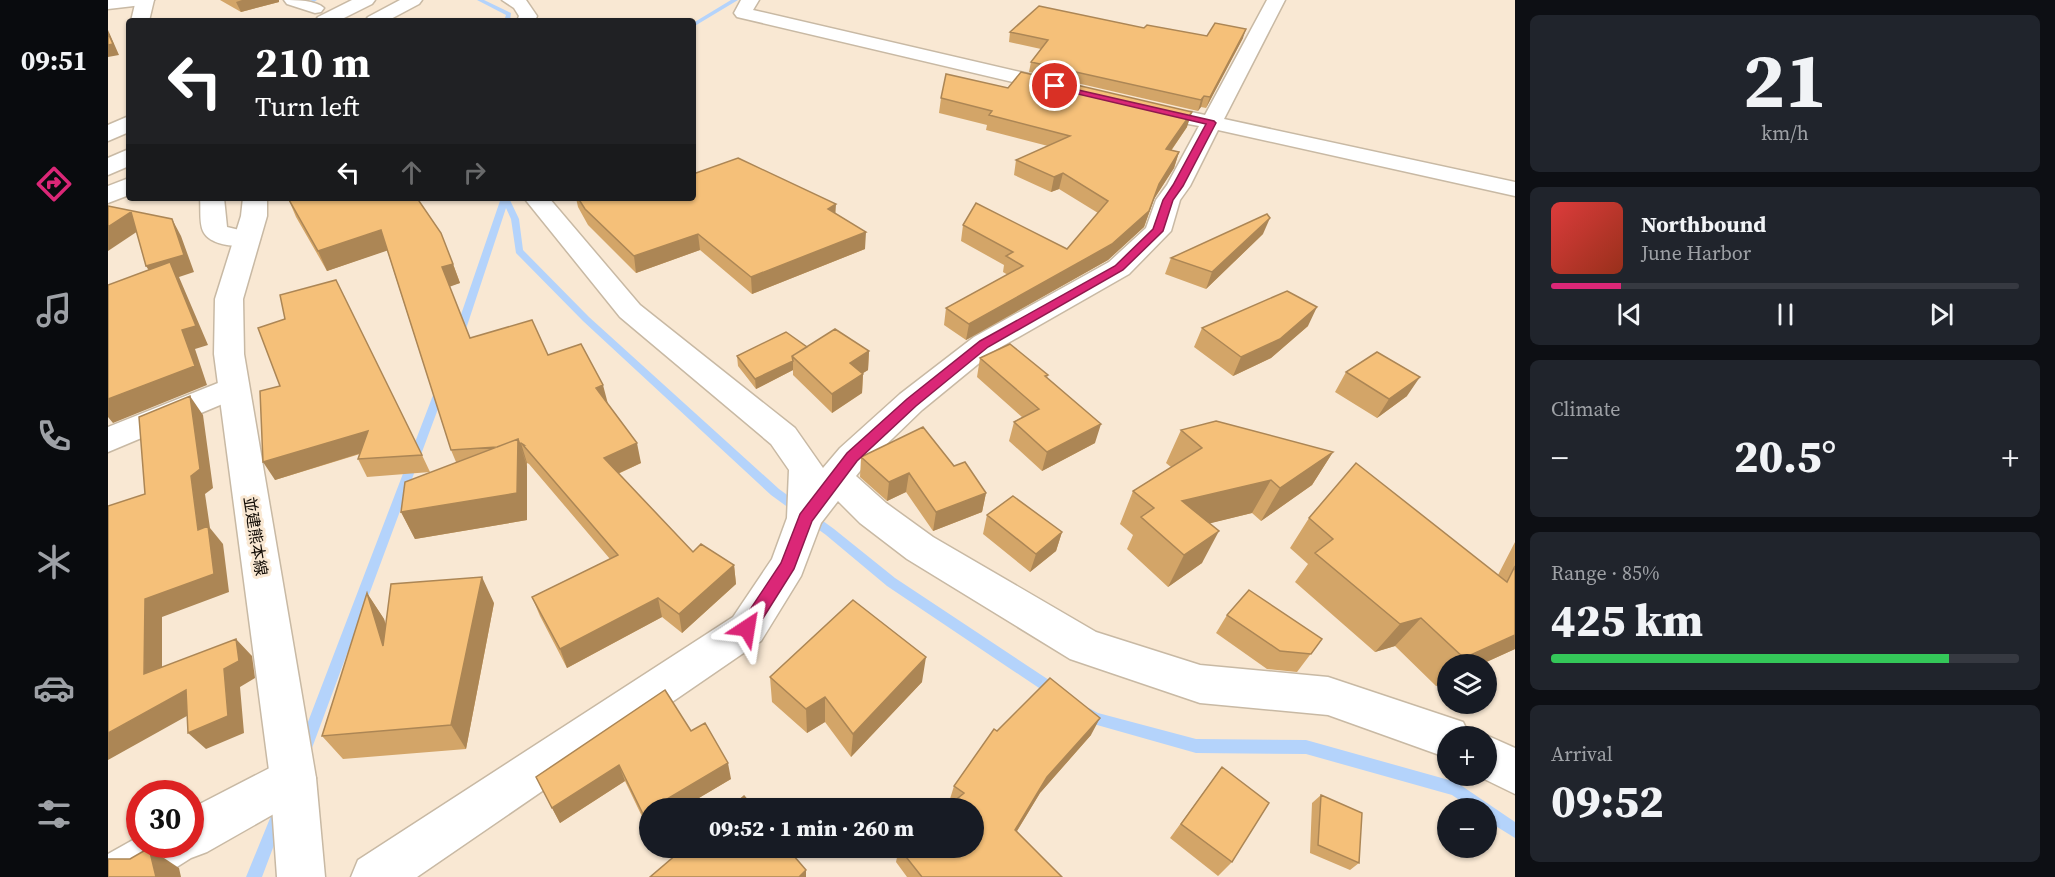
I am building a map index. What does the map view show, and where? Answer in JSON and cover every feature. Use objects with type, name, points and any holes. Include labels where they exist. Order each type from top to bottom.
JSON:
[{"type":"street","points":[[108,4],[145,0],[141,18]]},
{"type":"street","points":[[293,0],[319,14],[366,0]]},
{"type":"street","points":[[380,18],[413,0]]},
{"type":"street","points":[[750,0],[743,13],[1074,91]]},
{"type":"street","points":[[375,877],[747,628],[788,565],[805,518],[852,457],[911,402],[984,344],[1119,268],[1158,231],[1168,200],[1178,186],[1276,0]]},
{"type":"street","points":[[1177,115],[1515,189]]},
{"type":"street","points":[[108,134],[126,125]]},
{"type":"street","points":[[108,168],[126,158]]},
{"type":"street","points":[[108,196],[126,187]]},
{"type":"street","points":[[212,201],[215,230],[225,236],[247,239]]},
{"type":"street","name":"並建熊本線","points":[[255,201],[254,216],[229,299],[229,354],[293,778],[301,877]]},
{"type":"street","points":[[538,201],[630,311],[783,436],[806,468],[805,518]]},
{"type":"street","points":[[108,440],[233,388]]},
{"type":"street","points":[[835,477],[873,513],[920,548],[1084,646],[1200,684],[1328,696],[1437,733]]},
{"type":"street","points":[[1497,762],[1515,772]]},
{"type":"street","points":[[204,827],[293,778]]},
{"type":"street","points":[[114,877],[148,858]]},
{"type":"building","points":[[1039,6],[1144,28],[1147,25],[1207,36],[1215,23],[1246,29],[1210,97],[1204,96],[1201,100],[1031,62],[1048,40],[1010,32]]},
{"type":"building","points":[[108,33],[113,44],[108,45]]},
{"type":"building","points":[[1021,72],[1192,112],[1166,149],[1179,152],[1159,184],[1149,211],[1112,244],[969,324],[946,308],[1023,266],[1006,256],[1013,252],[963,225],[976,203],[1067,249],[1108,201],[1063,173],[1054,177],[1016,160],[1070,136],[989,115],[992,111],[941,98],[946,74],[1008,88]]},
{"type":"building","points":[[738,158],[836,204],[828,209],[866,232],[751,277],[698,234],[634,256],[585,209],[580,201],[696,201],[696,173]]},
{"type":"building","points":[[290,201],[419,201],[441,233],[453,264],[442,267],[470,338],[532,320],[548,355],[581,344],[603,385],[596,388],[637,443],[604,458],[693,552],[701,544],[734,565],[679,614],[658,598],[560,649],[532,597],[618,555],[524,445],[521,443],[520,445],[518,439],[497,447],[451,450],[381,230],[318,251]]},
{"type":"building","points":[[108,206],[172,219],[184,255],[146,266],[131,212],[108,227]]},
{"type":"building","points":[[1267,214],[1270,218],[1212,272],[1171,258]]},
{"type":"building","points":[[170,262],[196,326],[182,330],[195,366],[108,399],[108,285]]},
{"type":"building","points":[[336,280],[422,455],[358,459],[368,431],[263,462],[260,391],[280,386],[258,328],[285,319],[280,295]]},
{"type":"building","points":[[1287,291],[1317,307],[1280,339],[1241,357],[1202,328]]},
{"type":"building","points":[[835,329],[869,351],[850,363],[863,374],[832,394],[792,356]]},
{"type":"building","points":[[786,332],[807,347],[792,356],[793,361],[755,379],[737,356]]},
{"type":"building","points":[[1010,344],[1048,375],[1045,376],[1101,424],[1047,452],[1014,422],[1039,409],[980,358]]},
{"type":"building","points":[[1377,352],[1420,377],[1389,399],[1346,372]]},
{"type":"building","points":[[190,396],[200,469],[191,476],[198,530],[208,526],[214,574],[145,599],[144,674],[236,639],[239,661],[224,669],[228,716],[188,733],[186,690],[108,733],[108,506],[145,494],[139,417]]},
{"type":"building","points":[[1216,421],[1333,452],[1280,488],[1271,480],[1182,501],[1219,531],[1184,555],[1141,517],[1154,508],[1133,491],[1202,448],[1181,430]]},
{"type":"building","points":[[923,427],[954,466],[965,462],[986,493],[936,512],[909,473],[889,482],[861,457]]},
{"type":"building","points":[[518,439],[517,493],[401,512],[405,482]]},
{"type":"building","points":[[1356,463],[1507,582],[1515,566],[1515,635],[1473,654],[1460,654],[1421,618],[1400,624],[1315,553],[1333,539],[1309,518]]},
{"type":"building","points":[[1013,496],[1062,532],[1036,554],[987,515]]},
{"type":"building","points":[[482,577],[451,725],[322,736],[367,593],[383,646],[391,584]]},
{"type":"building","points":[[1249,590],[1322,639],[1311,654],[1280,651],[1227,615]]},
{"type":"building","points":[[853,600],[926,657],[853,734],[825,697],[806,709],[770,677]]},
{"type":"building","points":[[1050,678],[1100,718],[1047,777],[1015,830],[1062,877],[922,877],[907,858],[984,858],[984,798],[958,798],[964,793],[954,786],[994,729],[997,731]]},
{"type":"building","points":[[665,690],[691,731],[705,723],[728,763],[669,798],[639,798],[639,806],[619,765],[552,808],[536,777]]},
{"type":"building","points":[[1222,767],[1269,803],[1232,862],[1181,824]]},
{"type":"building","points":[[1321,795],[1362,813],[1359,863],[1318,845]]},
{"type":"building","points":[[151,858],[156,877],[108,877],[108,859]]},
{"type":"building","points":[[672,858],[796,858],[806,870],[799,877],[650,877]]},
{"type":"waterway","points":[[480,0],[509,14],[508,18]]},
{"type":"waterway","points":[[696,23],[735,0]]},
{"type":"waterway","points":[[459,335],[504,201]]},
{"type":"waterway","points":[[506,201],[515,219],[519,251],[586,319],[775,492],[830,532],[891,582],[1053,690]]},
{"type":"waterway","points":[[305,748],[440,390]]},
{"type":"waterway","points":[[1089,714],[1095,718],[1196,746],[1306,747],[1456,789],[1469,798]]},
{"type":"waterway","points":[[254,877],[278,816]]},
{"type":"waterway","points":[[1497,819],[1515,831]]},
{"type":"route","points":[[747,628],[788,565],[805,518],[852,457],[911,402],[984,344],[1119,268],[1158,231],[1168,200],[1178,186],[1211,123],[1055,86]]}]
